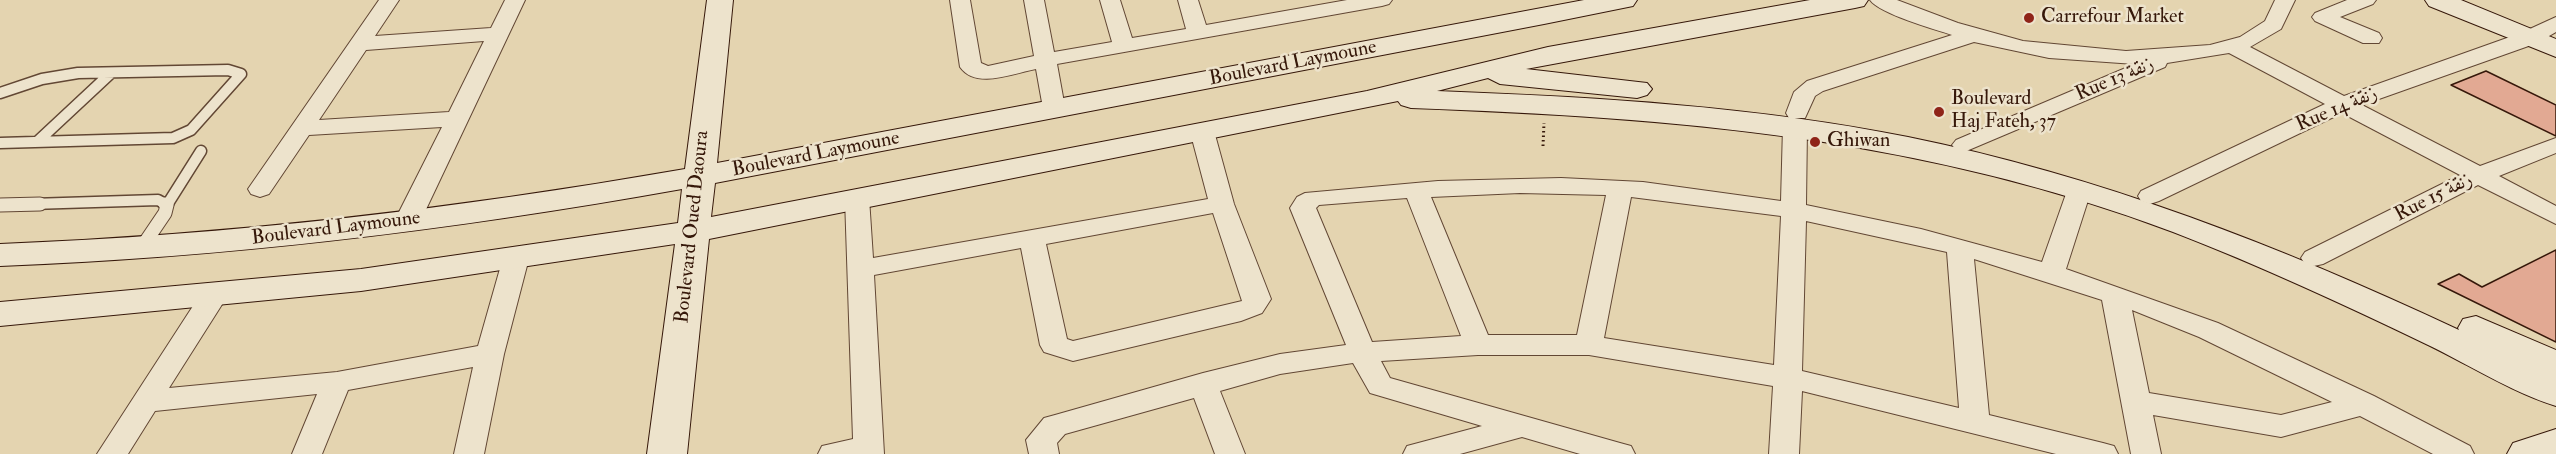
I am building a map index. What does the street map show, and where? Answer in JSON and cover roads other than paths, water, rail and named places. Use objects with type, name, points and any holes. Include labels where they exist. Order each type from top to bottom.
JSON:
[{"type":"main road","name":"Boulevard Oued Daoura","points":[[667,454],[720,0]]},
{"type":"main road","name":"Boulevard Laymoune","points":[[0,255],[141,249],[255,239],[408,220],[698,178],[1619,0]]},
{"type":"main road","points":[[0,314],[214,296],[361,280],[694,231],[1379,98],[1472,72],[1548,55],[1604,47],[1855,0]]},
{"type":"main road","points":[[2438,0],[2556,49]]},
{"type":"main road","points":[[1604,47],[1600,58],[1601,67],[1614,80],[1634,89]]},
{"type":"main road","points":[[1327,58],[1634,89],[1796,120],[2006,170],[2079,190],[2238,246],[2444,337],[2556,392]]},
{"type":"main road","points":[[1295,63],[1303,79],[1314,86],[1356,96],[1796,120],[1880,127],[1964,145],[2150,195],[2314,258],[2556,365]]},
{"type":"main road","points":[[2527,454],[2556,444]]},
{"type":"street","points":[[260,189],[389,0]]},
{"type":"street","points":[[408,220],[515,0]]},
{"type":"street","points":[[960,0],[971,67],[986,74],[1045,60],[1257,22],[1338,4],[1382,0]]},
{"type":"street","points":[[1034,0],[1054,108]]},
{"type":"street","points":[[1110,0],[1124,46]]},
{"type":"street","points":[[1188,0],[1198,33]]},
{"type":"street","points":[[1247,0],[1257,22]]},
{"type":"street","points":[[1880,0],[1919,18],[2024,48],[2070,54],[2167,57],[2240,45],[2270,26],[2284,7],[2284,0]]},
{"type":"street","points":[[2366,0],[2322,17],[2371,38]]},
{"type":"street","name":"Rue 14 زنقة","points":[[2150,195],[2351,101],[2529,38],[2556,24]]},
{"type":"street","points":[[357,44],[499,34]]},
{"type":"street","points":[[1784,454],[1789,378],[1796,120],[1805,92],[1815,86],[1973,35]]},
{"type":"street","points":[[2240,45],[2488,172],[2556,201]]},
{"type":"street","name":"Rue 13 زنقة","points":[[1964,145],[2167,57]]},
{"type":"street","points":[[302,128],[456,119]]},
{"type":"street","points":[[1032,239],[1054,345],[1073,351],[1241,312],[1252,307],[1257,299],[1222,204],[1202,131]]},
{"type":"street","name":"Rue 15 زنقة","points":[[2314,258],[2488,172],[2556,145]]},
{"type":"street","points":[[2488,172],[2556,216]]},
{"type":"street","points":[[1620,454],[1380,386],[1374,379],[1303,208],[1306,202],[1314,198],[1416,190],[1547,186],[1620,189],[1792,210],[1920,236],[2051,273],[2191,323],[2364,404],[2459,454]]},
{"type":"street","points":[[1589,345],[1620,189]]},
{"type":"street","points":[[1416,190],[1478,345]]},
{"type":"street","points":[[2051,273],[2079,190]]},
{"type":"street","points":[[833,454],[869,451],[856,198]]},
{"type":"street","points":[[861,269],[1222,204]]},
{"type":"street","points":[[1960,247],[1975,423]]},
{"type":"street","points":[[469,454],[490,354],[516,258]]},
{"type":"street","points":[[112,454],[214,296]]},
{"type":"street","points":[[2115,296],[2146,454]]},
{"type":"street","points":[[1040,454],[1041,440],[1055,426],[1203,383],[1280,364],[1363,352],[1478,345],[1589,345],[1789,378],[2103,454]]},
{"type":"street","points":[[148,401],[337,382],[490,354]]},
{"type":"street","points":[[308,454],[337,382]]},
{"type":"street","points":[[1203,383],[1230,454]]},
{"type":"street","points":[[2135,401],[2281,426],[2364,404]]},
{"type":"street","points":[[1418,454],[1521,426]]},
{"type":"lane","points":[[0,93],[60,76],[111,72],[228,70],[241,74],[191,130],[173,138],[0,143]]},
{"type":"lane","points":[[37,142],[111,72]]},
{"type":"lane","points":[[141,249],[201,151]]},
{"type":"lane","points":[[0,205],[158,200],[167,205]]},
{"type":"place","name":"Carrefour Market","points":[[2029,18]]},
{"type":"place","name":"Boulevard Haj Fateh, 37","points":[[1939,112]]},
{"type":"place","name":"Ghiwan","points":[[1815,142]]}]
